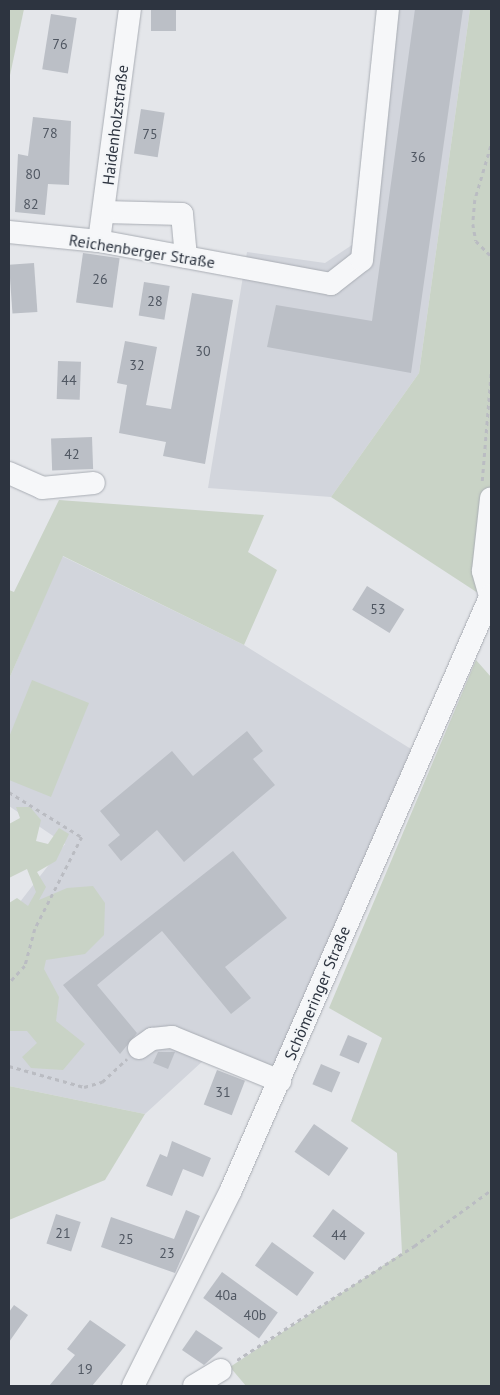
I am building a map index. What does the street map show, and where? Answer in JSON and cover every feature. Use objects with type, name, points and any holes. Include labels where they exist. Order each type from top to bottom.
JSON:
[{"type":"street","name":"Haidenholzstraße","points":[[99,241],[130,9]]},
{"type":"street","name":"Reichenberger Straße","points":[[9,232],[99,241],[331,284],[362,260],[388,9]]},
{"type":"street","points":[[104,212],[182,214],[186,257]]},
{"type":"street","points":[[9,473],[42,488],[94,483]]},
{"type":"street","points":[[487,491],[483,571],[491,596]]},
{"type":"street","name":"Schömeringer Straße","points":[[135,1386],[280,1081],[491,596]]},
{"type":"street","points":[[139,1048],[152,1040],[172,1037],[280,1081]]},
{"type":"street","points":[[194,1386],[220,1370]]},
{"type":"path","points":[[491,146],[472,224],[476,241],[491,256]]},
{"type":"path","points":[[487,491],[491,371]]},
{"type":"path","points":[[9,792],[82,837],[35,929],[26,966],[9,982]]},
{"type":"path","points":[[9,1066],[84,1087],[102,1082],[139,1048]]},
{"type":"path","points":[[220,1370],[414,1246],[491,1190]]},
{"type":"shaded area","points":[[9,9],[24,9],[9,80]]},
{"type":"shaded area","points":[[377,9],[470,9],[419,373],[331,497],[208,488],[247,252],[325,263],[352,245]]},
{"type":"shaded area","points":[[470,9],[491,9],[491,572],[478,593],[331,497],[419,373]]},
{"type":"shaded area","points":[[59,500],[264,515],[248,552],[277,570],[244,645],[63,556],[9,679],[9,590],[14,592]]},
{"type":"shaded area","points":[[62,556],[244,645],[411,749],[275,1072],[217,1048],[145,1114],[9,1086],[9,916],[65,844],[9,806],[9,679]]},
{"type":"shaded area","points":[[476,660],[491,677],[491,1386],[246,1386],[230,1367],[402,1253],[397,1153],[351,1121],[382,1038],[329,1008]]},
{"type":"shaded area","points":[[32,680],[89,703],[51,797],[9,780],[9,737]]},
{"type":"shaded area","points":[[16,807],[30,807],[41,820],[36,841],[48,844],[59,828],[69,834],[56,861],[37,872],[46,887],[39,900],[67,888],[93,886],[105,903],[104,935],[85,954],[46,960],[44,969],[59,997],[56,1021],[85,1044],[63,1070],[31,1068],[22,1057],[37,1043],[27,1031],[9,1031],[9,903],[17,898],[28,906],[36,892],[27,869],[9,878],[9,824],[20,818]]},
{"type":"shaded area","points":[[9,1086],[145,1114],[105,1180],[9,1220]]},
{"type":"building","points":[[151,9],[176,9],[176,31],[151,31]]},
{"type":"building","points":[[415,9],[463,9],[411,373],[267,347],[276,305],[372,321]]},
{"type":"building","points":[[51,14],[77,18],[68,73],[42,69]]},
{"type":"building","points":[[141,109],[165,113],[158,157],[134,153]]},
{"type":"building","points":[[33,117],[71,121],[69,185],[48,184],[45,215],[15,212],[18,154],[28,156]]},
{"type":"building","points":[[83,253],[120,258],[113,308],[76,303]]},
{"type":"building","points":[[34,263],[37,312],[12,314],[9,265]]},
{"type":"building","points":[[144,282],[170,286],[164,320],[139,316]]},
{"type":"building","points":[[192,293],[233,300],[205,464],[163,456],[166,442],[119,433],[127,385],[117,383],[125,341],[157,347],[146,405],[171,409]]},
{"type":"building","points":[[58,361],[81,362],[80,400],[57,399]]},
{"type":"building","points":[[92,437],[93,469],[52,470],[51,438]]},
{"type":"building","points":[[367,586],[404,609],[389,633],[352,610]]},
{"type":"building","points":[[247,731],[263,751],[253,759],[275,785],[184,862],[157,830],[121,861],[108,845],[120,835],[100,811],[172,751],[193,776]]},
{"type":"building","points":[[233,851],[287,918],[225,967],[251,998],[231,1014],[162,931],[97,985],[137,1033],[120,1054],[63,985]]},
{"type":"building","points":[[348,1035],[367,1043],[359,1063],[339,1055]]},
{"type":"building","points":[[158,1052],[175,1052],[168,1069],[153,1063]]},
{"type":"building","points":[[321,1064],[340,1072],[332,1092],[312,1084]]},
{"type":"building","points":[[217,1070],[245,1081],[232,1115],[204,1105]]},
{"type":"building","points":[[314,1124],[348,1148],[329,1176],[294,1152]]},
{"type":"building","points":[[172,1141],[211,1158],[203,1177],[183,1169],[172,1196],[146,1186],[160,1154],[167,1157]]},
{"type":"building","points":[[333,1209],[365,1233],[344,1260],[313,1236]]},
{"type":"building","points":[[186,1210],[200,1216],[175,1273],[101,1247],[111,1217],[174,1239]]},
{"type":"building","points":[[56,1214],[81,1222],[71,1252],[46,1243]]},
{"type":"building","points":[[272,1242],[314,1273],[297,1296],[255,1265]]},
{"type":"building","points":[[222,1272],[278,1313],[259,1338],[203,1298]]},
{"type":"building","points":[[14,1305],[28,1315],[9,1342],[9,1312]]},
{"type":"building","points":[[90,1320],[126,1345],[92,1386],[49,1386],[75,1355],[67,1349]]},
{"type":"building","points":[[196,1330],[223,1348],[204,1365],[182,1350]]}]
